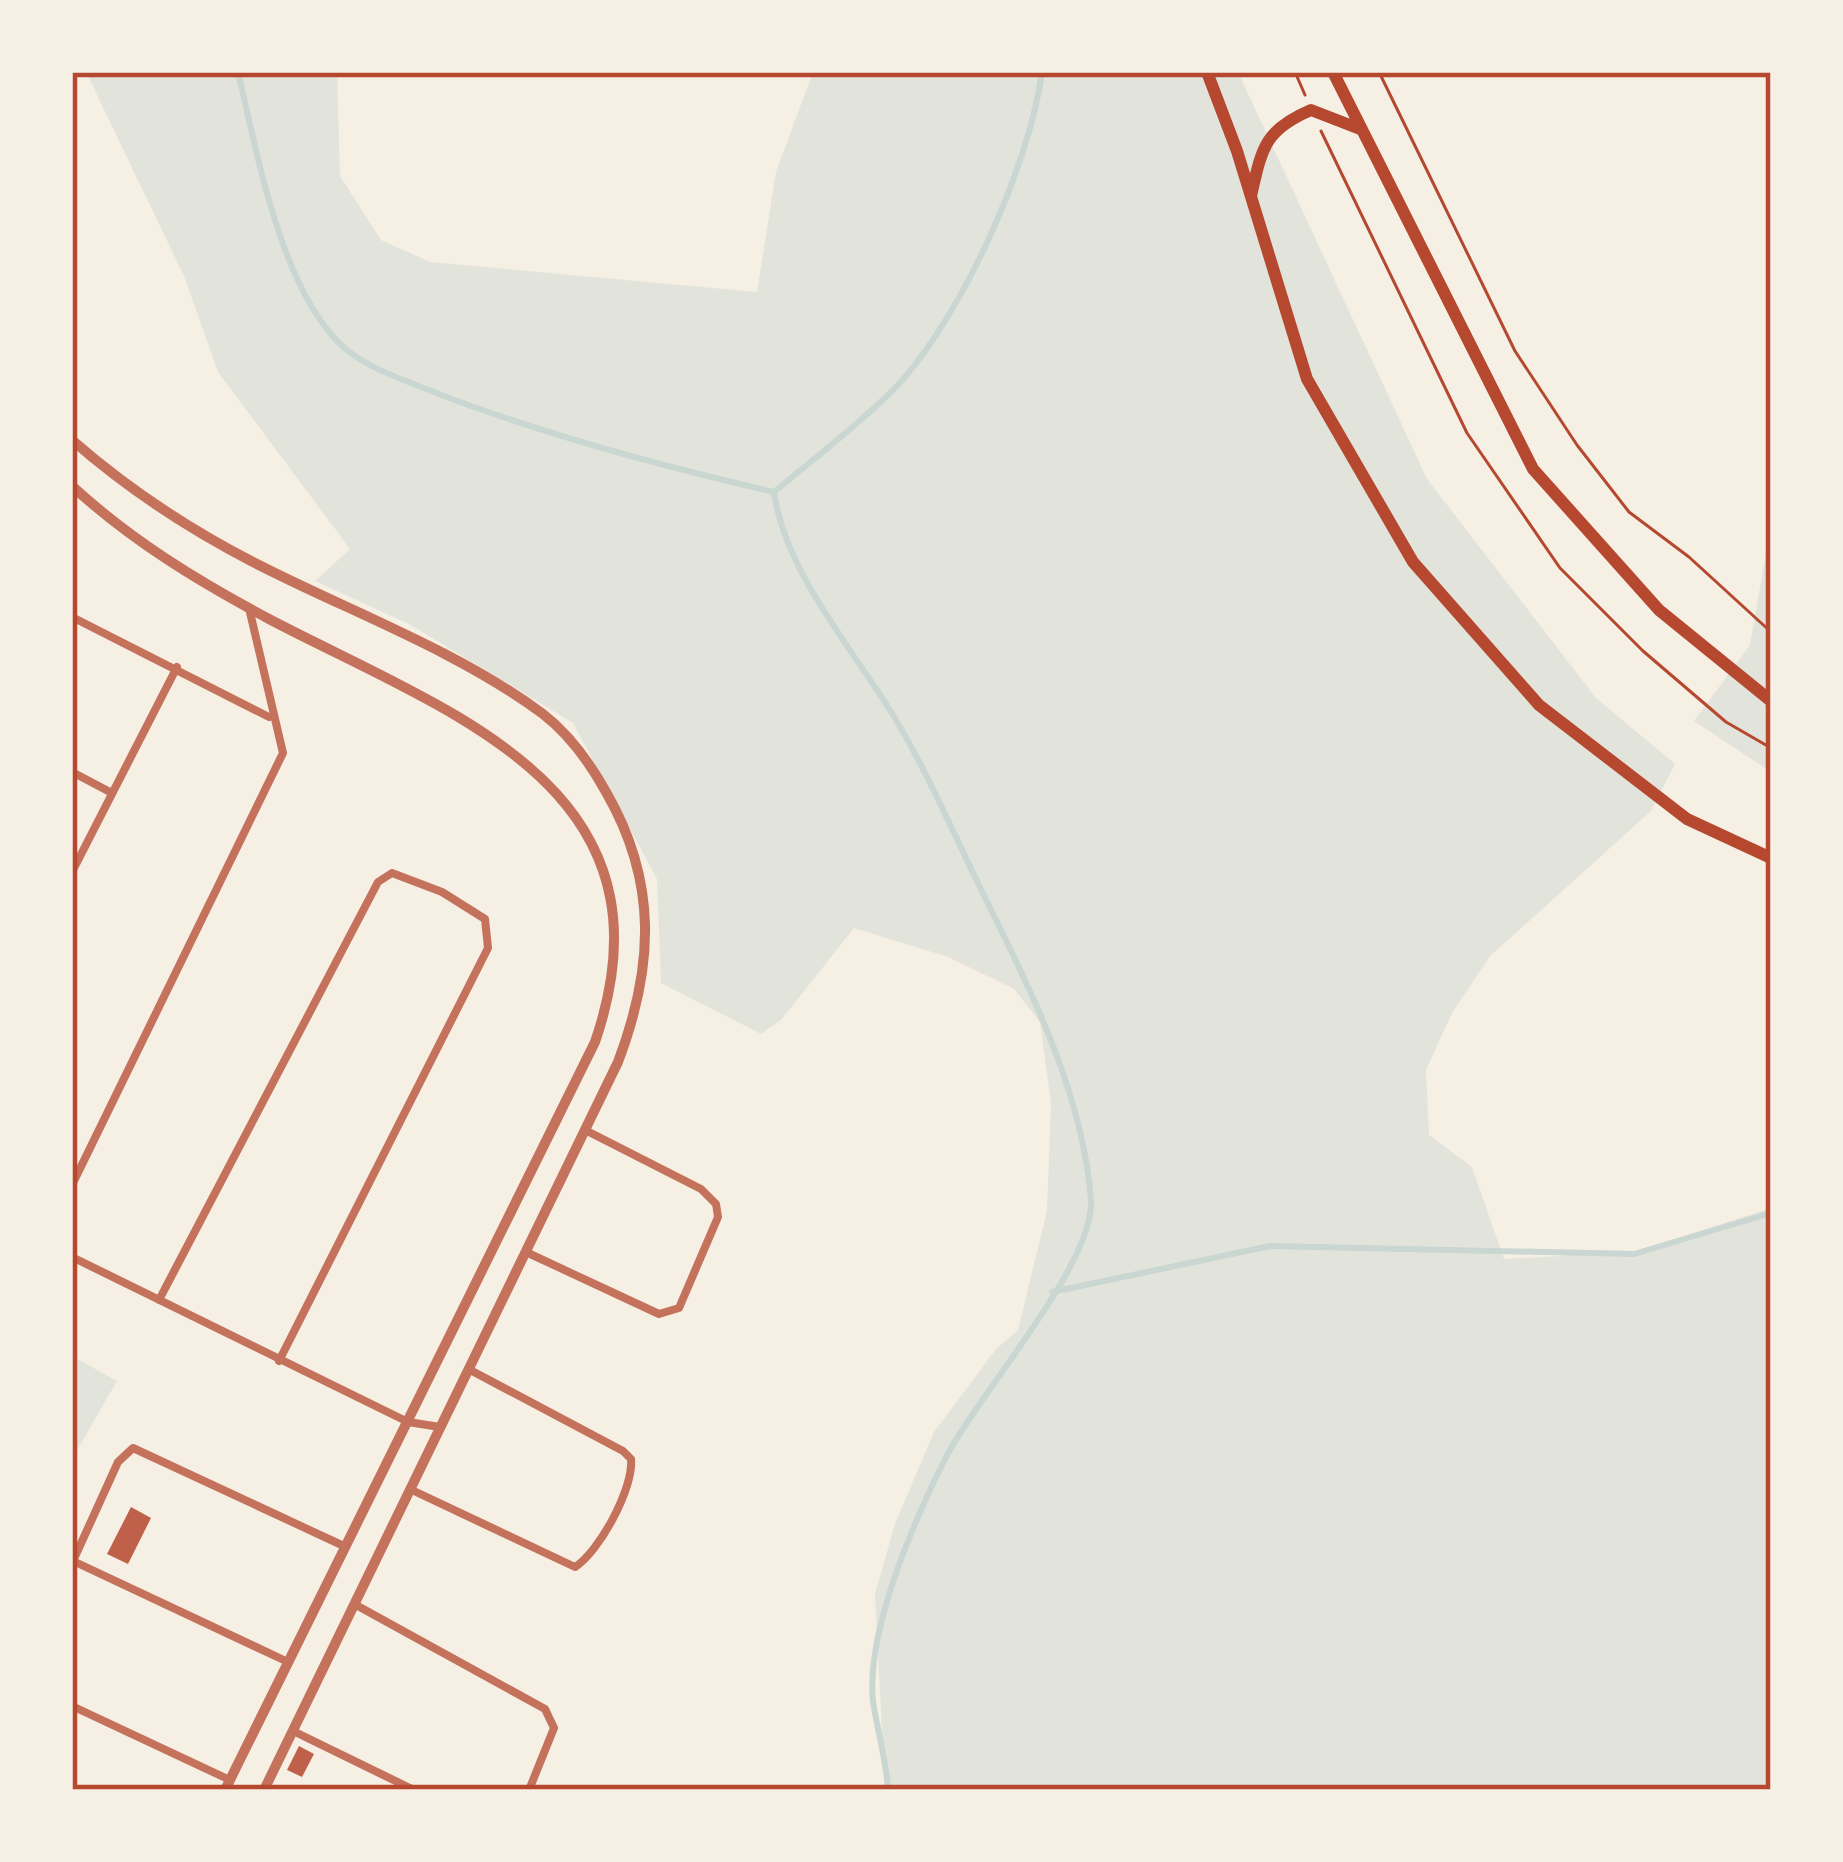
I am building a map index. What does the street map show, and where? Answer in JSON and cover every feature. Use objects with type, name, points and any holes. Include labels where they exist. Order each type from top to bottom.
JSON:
[{"type":"main road","points":[[1207,72],[1307,379],[1413,562],[1539,705],[1687,818],[1771,858]]},
{"type":"main road","points":[[1333,72],[1534,469],[1659,610],[1771,701]]},
{"type":"main road","points":[[1251,196],[1260,156],[1275,127],[1311,110],[1361,129]]},
{"type":"street","points":[[72,440],[148,501],[197,532],[512,694],[546,716],[593,768],[634,848],[649,926],[637,1013],[587,1131],[264,1790]]},
{"type":"street","points":[[72,486],[136,540],[249,608],[446,708],[514,751],[559,793],[597,851],[613,929],[609,1000],[512,1216],[227,1785],[72,1706]]},
{"type":"street","points":[[72,1185],[277,769],[284,741],[270,718],[249,608]]},
{"type":"street","points":[[72,617],[270,718]]},
{"type":"street","points":[[72,872],[177,667]]},
{"type":"street","points":[[72,772],[110,792]]},
{"type":"street","points":[[159,1300],[378,882],[392,873],[442,892],[485,919],[488,948],[279,1361]]},
{"type":"street","points":[[527,1253],[664,1315],[679,1308],[718,1217],[711,1197],[587,1131]]},
{"type":"street","points":[[512,1216],[539,1231]]},
{"type":"street","points":[[72,1257],[408,1422],[443,1428]]},
{"type":"street","points":[[414,1491],[571,1567],[590,1554],[630,1478],[628,1455],[472,1371]]},
{"type":"street","points":[[289,1662],[72,1561],[118,1462],[133,1448],[346,1547]]},
{"type":"street","points":[[356,1605],[545,1709],[554,1728],[529,1790]]},
{"type":"street","points":[[293,1731],[414,1790]]},
{"type":"path","points":[[1379,72],[1515,351],[1577,445],[1629,512],[1689,557],[1771,632]]},
{"type":"shaded area","points":[[86,72],[337,72],[340,176],[381,240],[430,262],[757,292],[776,172],[813,72],[1238,72],[1427,479],[1596,698],[1675,764],[1651,811],[1490,956],[1452,1013],[1426,1070],[1429,1135],[1472,1167],[1504,1259],[1636,1252],[1771,1208],[1771,1790],[885,1790],[875,1594],[895,1524],[934,1432],[996,1349],[1018,1330],[1047,1211],[1051,1103],[1040,1022],[1014,989],[948,957],[854,928],[781,1020],[761,1034],[661,983],[657,879],[573,723],[409,624],[315,581],[350,549],[218,372],[184,276]]},
{"type":"shaded area","points":[[1771,524],[1771,772],[1694,721],[1750,645]]},
{"type":"shaded area","points":[[72,1356],[117,1381],[72,1459]]},
{"type":"building","points":[[131,1507],[151,1518],[128,1564],[107,1554]]},
{"type":"building","points":[[299,1746],[314,1754],[302,1777],[287,1770]]},
{"type":"waterway","points":[[238,72],[287,254],[320,320],[351,353],[401,379],[521,423],[774,492]]},
{"type":"waterway","points":[[774,492],[888,395],[940,329],[1006,198],[1035,111],[1042,72]]},
{"type":"waterway","points":[[774,492],[791,551],[915,754],[1031,994],[1064,1074],[1091,1200],[1087,1227],[1074,1259],[945,1459],[895,1577],[873,1673],[888,1790]]},
{"type":"waterway","points":[[1052,1292],[1270,1246],[1634,1254],[1771,1213]]}]
